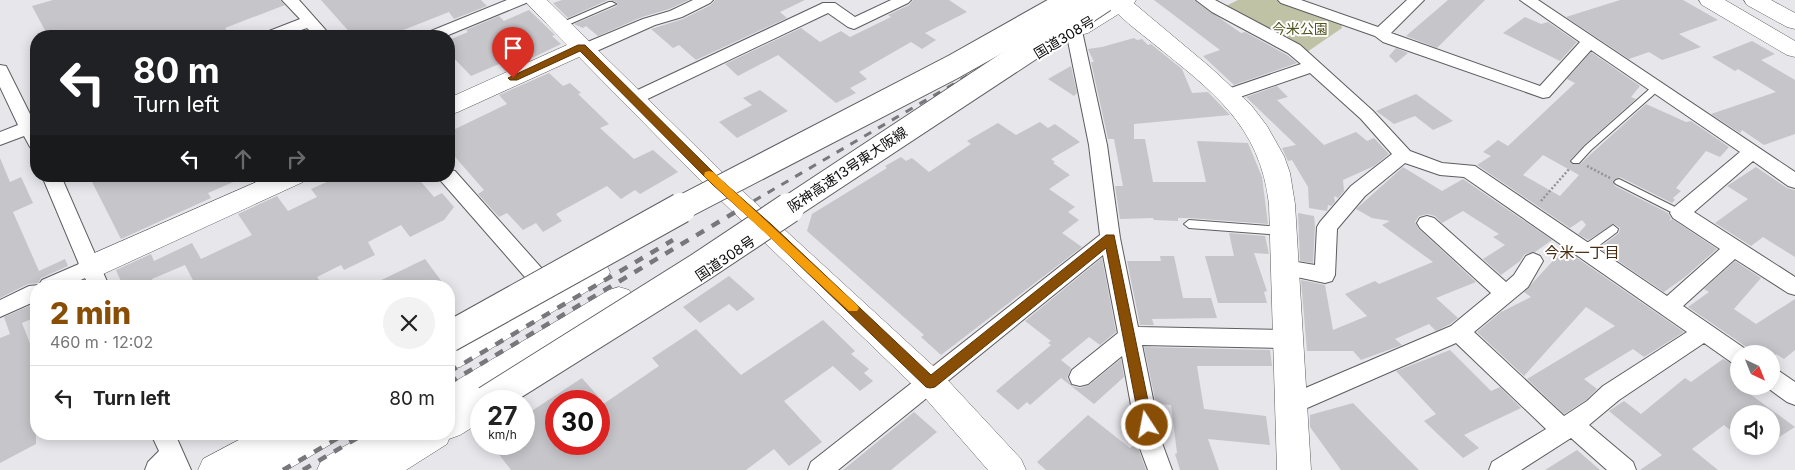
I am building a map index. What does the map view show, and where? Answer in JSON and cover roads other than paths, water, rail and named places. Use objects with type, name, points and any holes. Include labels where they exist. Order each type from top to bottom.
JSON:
[{"type":"main road","points":[[455,325],[716,181],[1056,0]]},
{"type":"main road","points":[[455,355],[1072,0]]},
{"type":"main road","points":[[1755,0],[1795,22]]},
{"type":"main road","points":[[534,1],[716,181],[768,228],[930,383],[1009,470]]},
{"type":"main road","points":[[1117,1],[1228,95],[1245,113],[1271,155],[1278,176],[1283,231],[1294,470]]},
{"type":"main road","name":"国道308号","points":[[519,390],[600,340],[921,124],[1074,31],[1117,1]]},
{"type":"main road","name":"阪神高速13号東大阪線","points":[[505,390],[699,268],[931,112],[1117,1]]},
{"type":"main road","points":[[1721,2],[1795,50]]},
{"type":"main road","points":[[455,104],[583,49]]},
{"type":"main road","points":[[455,334],[652,223],[953,67]]},
{"type":"main road","points":[[455,397],[931,112]]},
{"type":"main road","points":[[95,277],[282,182]]},
{"type":"main road","points":[[455,421],[470,412]]},
{"type":"main road","points":[[455,430],[470,420]]},
{"type":"main road","points":[[201,470],[254,440]]},
{"type":"main road","points":[[215,470],[268,440]]},
{"type":"main road","points":[[257,470],[310,440]]},
{"type":"main road","points":[[334,470],[384,440]]},
{"type":"main road","points":[[377,470],[425,440]]},
{"type":"main road","points":[[390,470],[438,440]]},
{"type":"street","points":[[290,0],[318,30]]},
{"type":"street","points":[[583,49],[649,22],[676,14],[705,0]]},
{"type":"street","points":[[633,99],[829,6],[854,24],[903,0]]},
{"type":"street","points":[[1286,0],[1381,33],[1388,39],[1543,93],[1589,42]]},
{"type":"street","points":[[1381,33],[1416,0]]},
{"type":"street","points":[[1528,0],[1795,180]]},
{"type":"street","points":[[449,30],[534,1]]},
{"type":"street","points":[[1216,3],[1294,49],[1367,115],[1403,154],[1440,169],[1468,171],[1730,350]]},
{"type":"street","points":[[286,30],[310,21]]},
{"type":"street","points":[[1074,31],[1098,146],[1110,238],[1150,443],[1160,470]]},
{"type":"street","points":[[1228,95],[1313,66]]},
{"type":"street","points":[[0,70],[30,125]]},
{"type":"street","points":[[0,139],[30,133]]},
{"type":"street","points":[[1752,152],[1680,213],[1795,287]]},
{"type":"street","points":[[1285,268],[1325,274],[1327,227],[1358,191],[1403,154]]},
{"type":"street","points":[[54,182],[95,277],[80,280]]},
{"type":"street","points":[[453,182],[538,278]]},
{"type":"street","points":[[1427,223],[1506,294]]},
{"type":"street","points":[[820,470],[1110,238]]},
{"type":"street","points":[[1668,307],[1734,248]]},
{"type":"street","points":[[1290,405],[1459,332],[1521,281],[1533,261]]},
{"type":"street","points":[[0,309],[30,295]]},
{"type":"street","points":[[1459,332],[1568,427],[1624,470]]},
{"type":"street","points":[[1500,470],[1568,427],[1595,408],[1611,393],[1704,332]]},
{"type":"street","points":[[1080,377],[1130,336],[1287,339]]},
{"type":"street","points":[[1780,384],[1795,395]]},
{"type":"lane","points":[[560,25],[612,4]]},
{"type":"lane","points":[[1576,161],[1588,148],[1656,88]]},
{"type":"lane","points":[[1619,182],[1680,213]]},
{"type":"lane","points":[[1189,224],[1283,231]]},
{"type":"lane","points":[[1585,250],[1613,229]]},
{"type":"railway","points":[[740,209],[1097,0]]},
{"type":"railway","points":[[455,379],[742,208]]},
{"type":"railway","points":[[455,368],[673,240]]},
{"type":"railway","points":[[283,470],[335,440]]},
{"type":"railway","points":[[303,470],[354,440]]},
{"type":"district","name":"今米一丁目","points":[[1582,252]]},
{"type":"park label","name":"今米公園","points":[[1300,28]]}]
